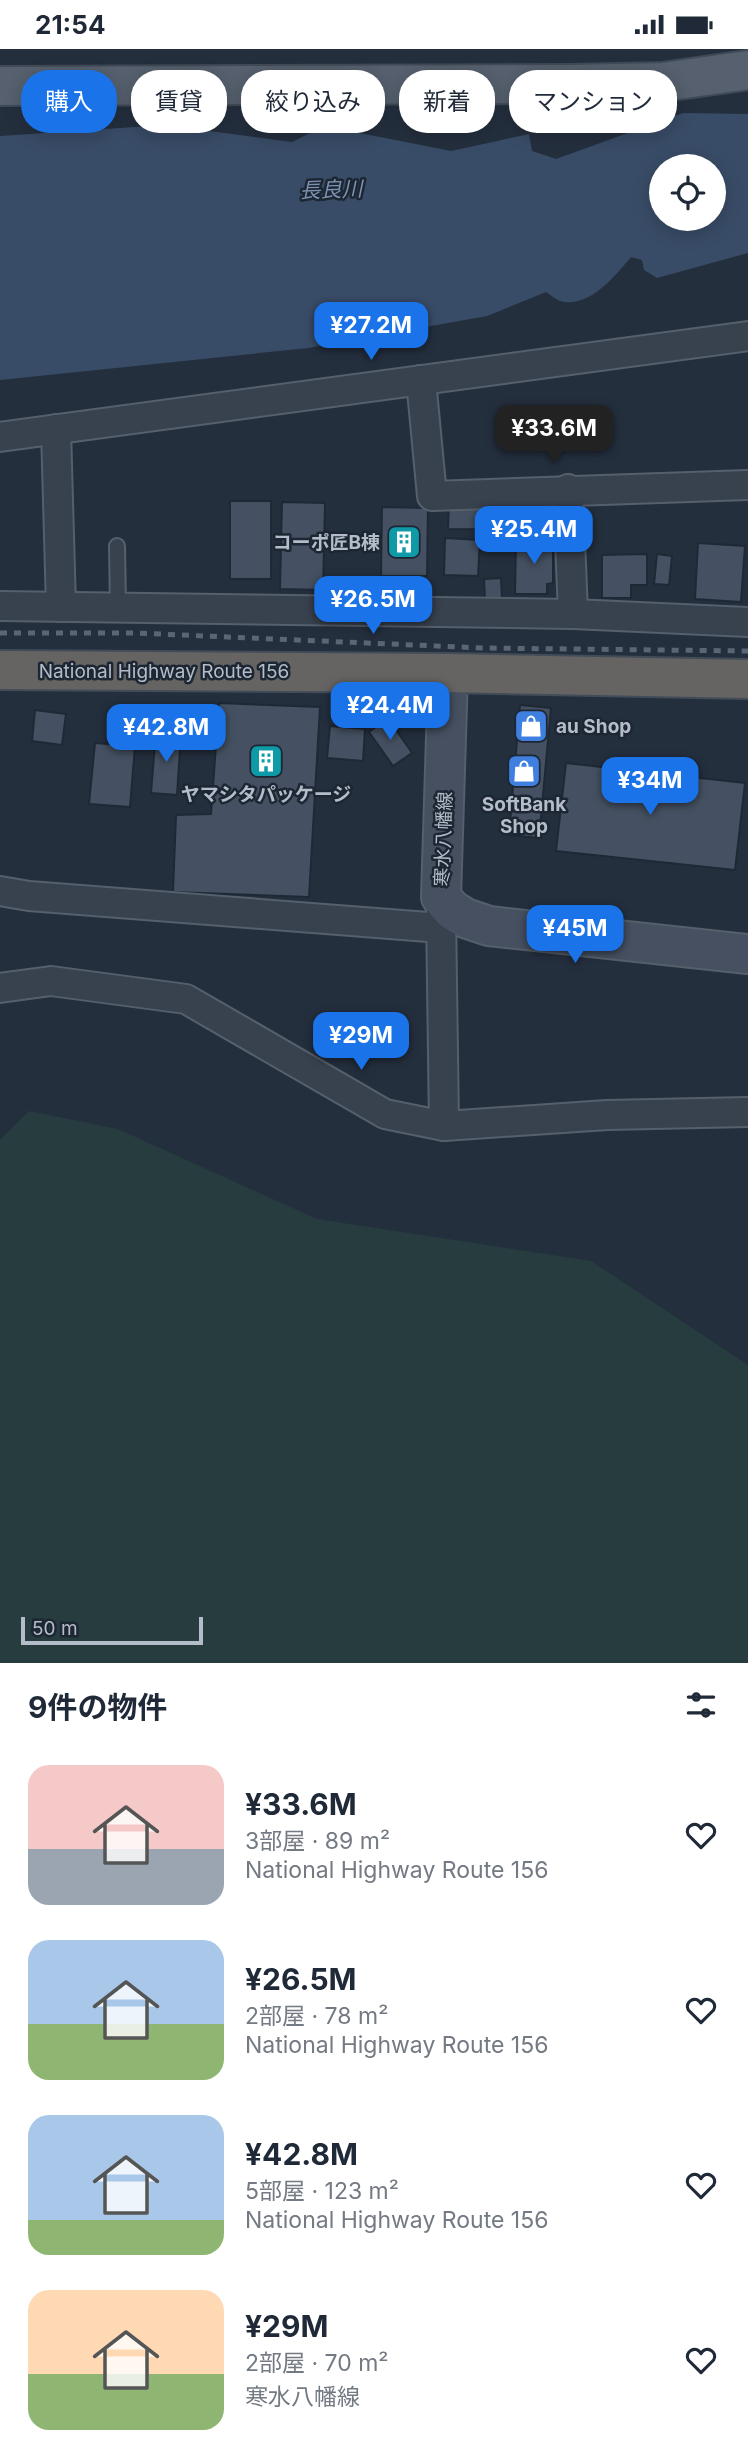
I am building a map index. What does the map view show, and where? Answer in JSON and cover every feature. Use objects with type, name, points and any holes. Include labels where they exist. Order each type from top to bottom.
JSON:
[{"type":"highway","name":"National Highway Route 156","points":[[0,670],[448,673],[748,679]]},
{"type":"main road","points":[[0,86],[571,84],[663,82],[748,70]]},
{"type":"main road","name":"寒水八幡線","points":[[448,673],[441,913],[458,914],[489,926],[748,954]]},
{"type":"street","points":[[0,437],[748,336]]},
{"type":"street","points":[[421,380],[432,496],[568,489],[748,485]]},
{"type":"street","points":[[56,429],[61,607]]},
{"type":"street","points":[[568,489],[573,614]]},
{"type":"street","points":[[0,606],[573,614],[748,622]]},
{"type":"street","points":[[0,891],[29,897],[441,913],[444,1126]]},
{"type":"street","points":[[0,988],[51,981],[186,999],[385,1114],[444,1126],[607,1115],[748,1112]]},
{"type":"lane","points":[[117,546],[118,608]]},
{"type":"green space","points":[[29,1111],[118,1129],[317,1219],[591,1261],[748,1365],[748,1663],[0,1663],[0,1140]]},
{"type":"water","name":"長良川","points":[[683,113],[748,114],[748,253],[657,278],[644,270],[642,260],[631,257],[594,294],[575,302],[560,301],[546,292],[487,316],[308,348],[0,380],[0,136],[117,133],[117,128],[131,127],[131,133],[225,133],[292,142],[310,133],[360,133],[451,151],[529,134],[532,151],[556,159],[628,133],[677,133],[677,115]]},
{"type":"building","points":[[449,500],[545,501],[544,530],[448,529]]},
{"type":"building","points":[[230,501],[271,501],[271,579],[230,579]]},
{"type":"building","points":[[282,502],[325,503],[323,590],[280,589]]},
{"type":"building","name":"コーポ匠B棟","points":[[382,507],[428,508],[427,576],[381,576]]},
{"type":"building","points":[[445,538],[480,540],[478,576],[444,575]]},
{"type":"building","points":[[516,539],[553,539],[553,583],[547,584],[547,594],[515,594]]},
{"type":"building","points":[[698,543],[745,546],[741,602],[695,599]]},
{"type":"building","points":[[647,554],[647,585],[631,585],[631,598],[602,598],[602,555]]},
{"type":"building","points":[[657,554],[672,556],[669,585],[654,584]]},
{"type":"building","points":[[501,578],[502,600],[485,600],[484,579]]},
{"type":"building","name":"ヤマシタパッケージ","points":[[219,703],[320,707],[309,897],[173,892],[176,815],[211,814]]},
{"type":"building","points":[[520,705],[551,708],[539,838],[509,835]]},
{"type":"building","points":[[35,710],[66,714],[62,745],[32,741]]},
{"type":"building","points":[[117,712],[140,715],[136,741],[113,738]]},
{"type":"building","points":[[388,718],[412,753],[393,766],[369,732]]},
{"type":"building","points":[[330,726],[365,729],[363,761],[327,758]]},
{"type":"building","points":[[156,732],[181,734],[177,795],[151,793]]},
{"type":"building","points":[[95,743],[135,746],[130,807],[89,804]]},
{"type":"building","points":[[566,763],[745,783],[735,870],[556,851]]},
{"type":"railway","points":[[0,633],[135,633],[483,648],[748,651]]},
{"type":"place","name":"コーポ匠B棟","points":[[404,542]]},
{"type":"place","name":"au Shop","points":[[531,726]]},
{"type":"place","name":"ヤマシタパッケージ","points":[[266,761]]},
{"type":"place","name":"SoftBank Shop","points":[[524,771]]}]
